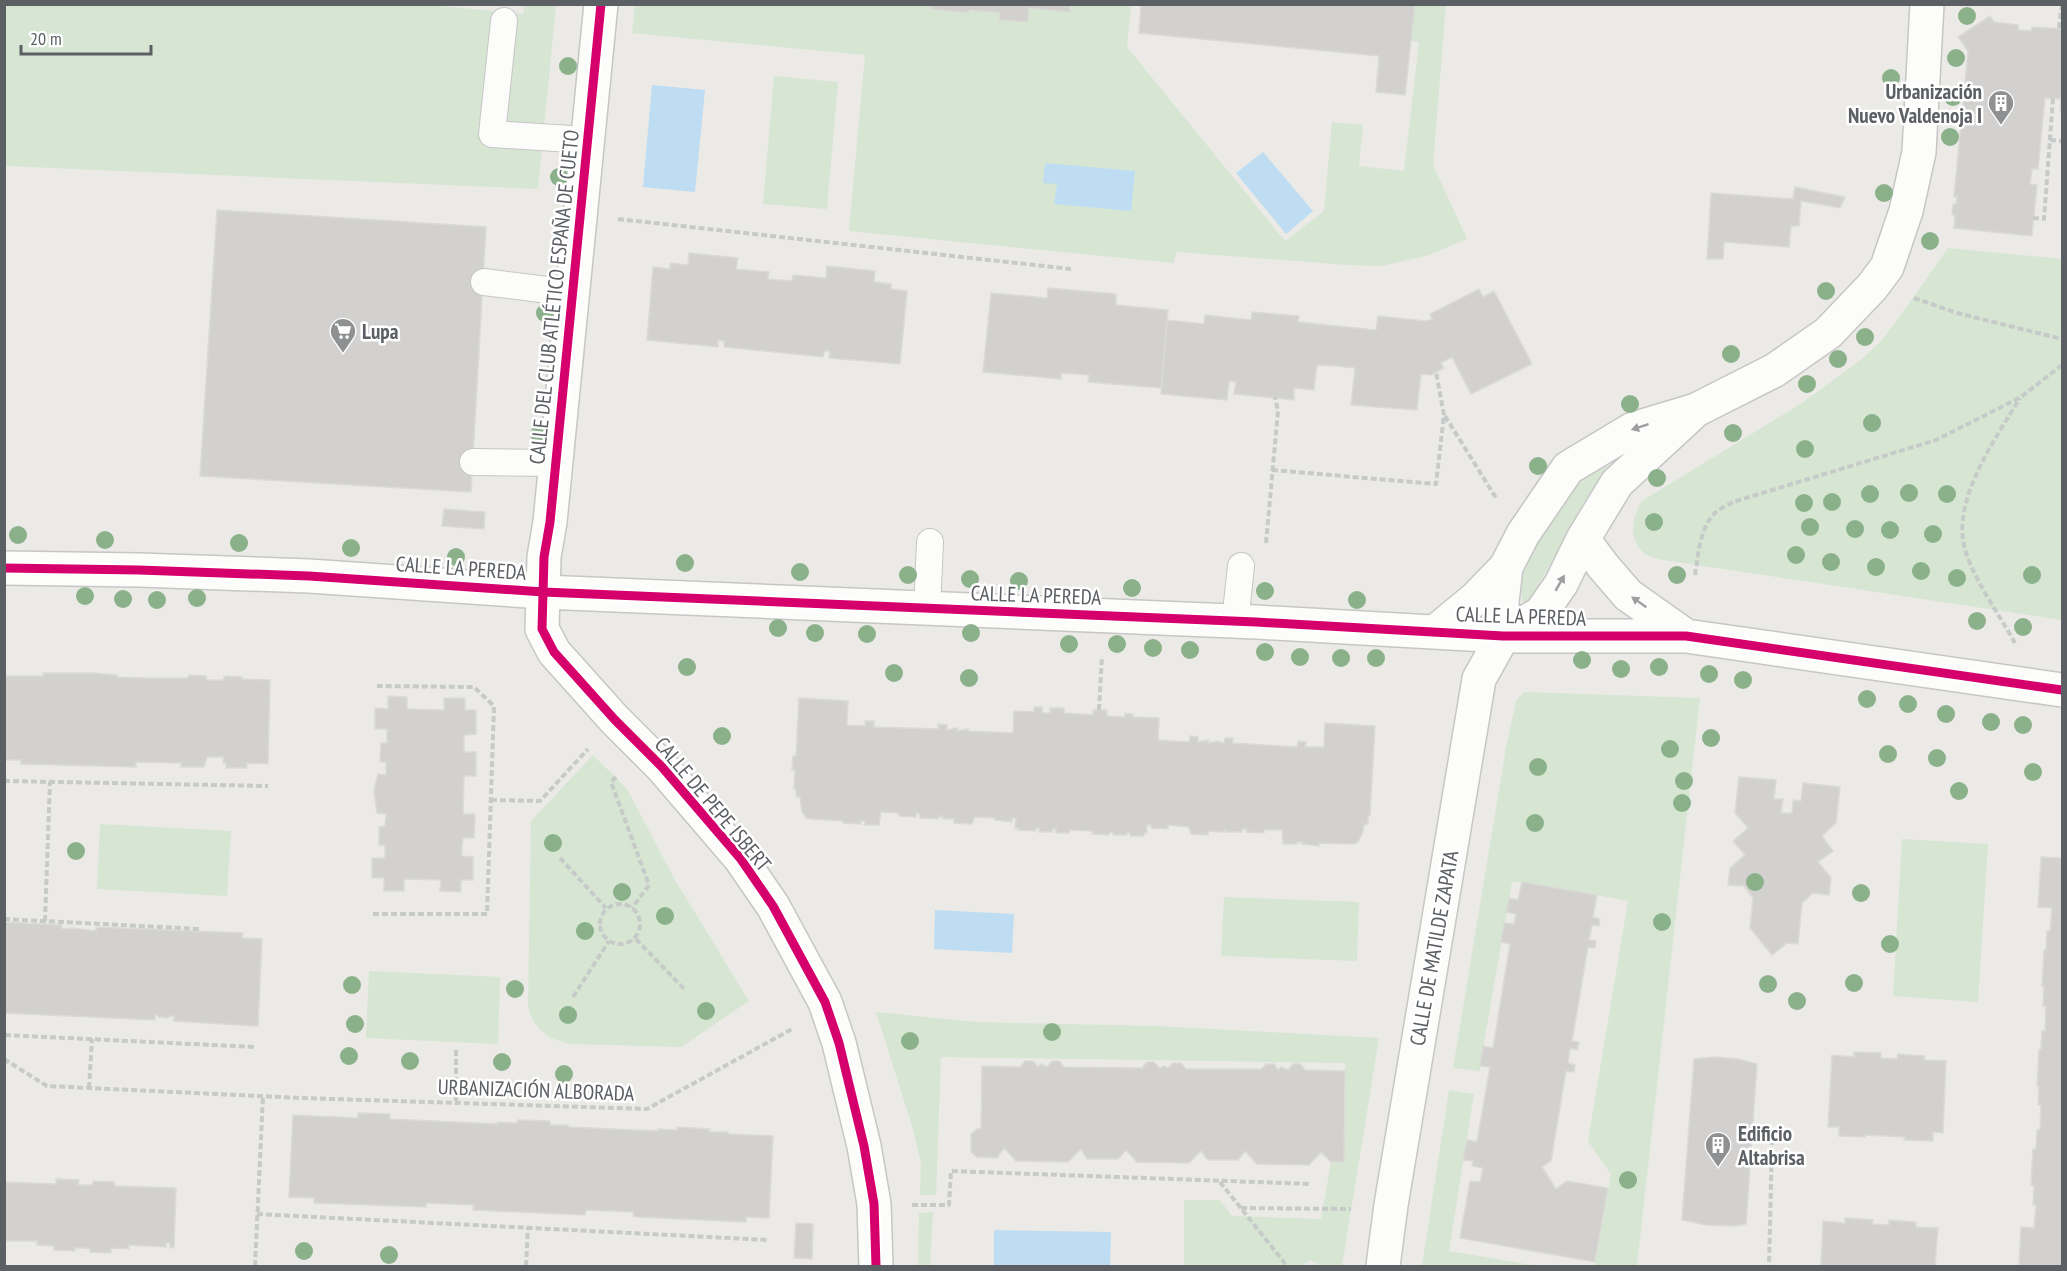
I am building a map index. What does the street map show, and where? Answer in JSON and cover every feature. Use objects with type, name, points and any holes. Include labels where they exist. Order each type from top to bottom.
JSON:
[{"type":"street","name":"CALLE DEL CLUB ATLÉTICO ESPAÑA DE CUETO","points":[[543,592],[544,557],[601,4]]},
{"type":"street","points":[[1435,632],[1476,598],[1506,567],[1522,534],[1568,468],[1633,429],[1696,410],[1775,370],[1828,333],[1872,287],[1887,267],[1906,211],[1919,152],[1927,4]]},
{"type":"street","points":[[1506,567],[1502,602],[1503,636],[1541,613],[1561,584],[1583,539],[1617,483],[1696,410]]},
{"type":"street","points":[[1583,539],[1628,595],[1686,636]]},
{"type":"street","name":"CALLE LA PEREDA","points":[[4,568],[309,576],[543,592],[1503,636],[1686,636],[2051,688]]},
{"type":"street","name":"CALLE DE PEPE ISBERT","points":[[543,592],[542,628],[554,652],[615,720],[663,767],[740,858],[773,906],[825,1002],[839,1043],[864,1146],[874,1204],[876,1266]]},
{"type":"street","name":"CALLE DE MATILDE ZAPATA","points":[[1383,1266],[1391,1205],[1479,679],[1503,636]]},
{"type":"lane","points":[[504,21],[492,134],[587,140]]},
{"type":"lane","points":[[484,282],[572,293]]},
{"type":"lane","points":[[473,462],[555,463]]},
{"type":"lane","points":[[927,609],[930,542]]},
{"type":"lane","points":[[1235,622],[1241,566]]},
{"type":"path","points":[[2059,28],[2062,4]]},
{"type":"path","points":[[2033,218],[2044,219],[2053,98]]},
{"type":"path","points":[[2050,140],[2062,141]]},
{"type":"path","points":[[616,219],[1071,268]]},
{"type":"path","points":[[1907,295],[1957,313],[2062,339]]},
{"type":"path","points":[[1695,576],[1699,547],[1707,526],[1716,513],[1733,502],[1936,440],[2021,397],[2062,365]]},
{"type":"path","points":[[1272,470],[1436,484],[1444,415],[1436,372]]},
{"type":"path","points":[[1266,546],[1278,411],[1275,397]]},
{"type":"path","points":[[2021,397],[1995,439],[1967,500],[1963,523],[1964,545],[1975,573],[2051,688]]},
{"type":"path","points":[[1444,415],[1496,498]]},
{"type":"path","points":[[1099,710],[1102,656]]},
{"type":"path","points":[[373,914],[488,914],[494,706],[474,687],[377,686]]},
{"type":"path","points":[[491,800],[540,801],[588,749]]},
{"type":"path","points":[[615,777],[611,782],[649,885],[632,908]]},
{"type":"path","points":[[4,781],[268,786]]},
{"type":"path","points":[[45,921],[50,782]]},
{"type":"path","points":[[561,858],[606,908]]},
{"type":"path","points":[[616,904],[627,904],[632,908],[636,910],[640,920],[640,931],[636,939],[624,944],[613,944],[604,937],[600,928],[600,918],[606,908],[616,904]]},
{"type":"path","points":[[4,919],[200,929]]},
{"type":"path","points":[[636,939],[686,991]]},
{"type":"path","points":[[573,997],[609,941]]},
{"type":"path","points":[[4,1043],[4,1035],[255,1047]]},
{"type":"path","points":[[89,1088],[92,1039]]},
{"type":"path","points":[[456,1050],[456,1102]]},
{"type":"path","points":[[255,1266],[261,1134],[260,1096]]},
{"type":"path","points":[[1752,1139],[1772,1141],[1769,1266]]},
{"type":"path","points":[[925,1205],[950,1205],[951,1171],[1311,1184]]},
{"type":"path","points":[[1220,1182],[1287,1266]]},
{"type":"path","points":[[1241,1208],[1351,1209]]},
{"type":"path","points":[[256,1214],[768,1240]]},
{"type":"path","points":[[526,1266],[528,1227]]},
{"type":"green space","points":[[422,4],[523,14],[524,5],[556,5],[538,189],[5,166],[5,5]]},
{"type":"green space","points":[[635,5],[1131,5],[1127,47],[1285,241],[1324,211],[1332,122],[1363,125],[1359,166],[1404,171],[1419,42],[1411,41],[1415,5],[1446,5],[1433,165],[1467,239],[1426,256],[1381,266],[1176,252],[1174,263],[849,231],[865,55],[632,33]]},
{"type":"green space","points":[[774,76],[838,82],[827,209],[763,204]]},
{"type":"green space","points":[[1948,248],[2062,259],[2062,620],[1663,560],[1651,557],[1642,551],[1634,538],[1633,530],[1635,515],[1642,501],[1802,403],[1862,359],[1881,341],[1895,323]]},
{"type":"green space","points":[[1611,459],[1528,603],[1523,602],[1519,567],[1575,480]]},
{"type":"green space","points":[[1524,692],[1700,698],[1637,1266],[1595,1266],[1611,1174],[1588,1141],[1628,901],[1532,883],[1512,882],[1480,1071],[1453,1068],[1506,748],[1516,701]]},
{"type":"green space","points":[[593,755],[627,789],[675,880],[749,1001],[681,1047],[570,1044],[550,1038],[540,1030],[533,1021],[528,1006],[531,821]]},
{"type":"green space","points":[[100,824],[231,831],[227,896],[97,889]]},
{"type":"green space","points":[[1902,839],[1988,844],[1978,1002],[1893,996]]},
{"type":"green space","points":[[1224,897],[1359,902],[1357,961],[1221,956]]},
{"type":"green space","points":[[369,971],[500,977],[498,1044],[366,1038]]},
{"type":"green space","points":[[876,1012],[976,1022],[1158,1026],[1379,1038],[1342,1266],[1322,1266],[1310,1260],[1302,1266],[1184,1266],[1184,1200],[1220,1200],[1232,1216],[1321,1219],[1331,1162],[1344,1161],[1345,1063],[941,1057],[936,1195],[920,1195],[921,1163],[912,1126]]},
{"type":"green space","points":[[1449,1090],[1474,1094],[1449,1251],[1538,1266],[1422,1266]]},
{"type":"green space","points":[[933,1212],[930,1266],[918,1266],[919,1213]]},
{"type":"water","points":[[652,85],[705,90],[695,192],[643,187]]},
{"type":"water","points":[[1263,152],[1313,211],[1286,234],[1236,173]]},
{"type":"water","points":[[1045,163],[1135,171],[1131,211],[1054,204],[1057,184],[1043,183]]},
{"type":"water","points":[[935,910],[1014,914],[1012,953],[934,949]]},
{"type":"water","points":[[994,1230],[1111,1232],[1110,1266],[994,1266]]},
{"type":"building","points":[[913,4],[1070,4],[1070,12],[1029,8],[1028,22],[999,20],[1000,13],[969,10],[969,13],[931,9],[931,6]]},
{"type":"building","points":[[1141,4],[1415,4],[1405,95],[1376,92],[1379,56],[1139,33]]},
{"type":"building","name":"Urbanización Nuevo Valdenoja I","points":[[1990,16],[1994,22],[2018,25],[2018,30],[2031,31],[2032,27],[2062,29],[2062,112],[2060,112],[2061,99],[2045,98],[2038,169],[2032,169],[2030,184],[2037,185],[2032,236],[1954,228],[1955,215],[1952,215],[1953,204],[1956,204],[1957,197],[1954,197],[1968,51],[1958,37]]},
{"type":"building","points":[[1795,187],[1845,197],[1840,208],[1801,201],[1799,226],[1791,226],[1789,247],[1724,242],[1723,259],[1707,259],[1711,193],[1793,199]]},
{"type":"building","name":"Lupa","points":[[217,210],[486,227],[471,492],[200,476]]},
{"type":"building","points":[[689,253],[738,258],[736,269],[769,272],[768,279],[792,281],[793,275],[826,278],[827,266],[875,271],[874,282],[891,284],[891,289],[907,291],[900,364],[829,358],[830,351],[824,351],[823,357],[724,347],[724,341],[718,340],[718,347],[647,340],[653,267],[670,269],[670,263],[688,265]]},
{"type":"building","points":[[1048,288],[1116,294],[1116,305],[1168,310],[1161,388],[1088,382],[1089,375],[1061,373],[1061,379],[983,372],[991,293],[1047,298]]},
{"type":"building","points":[[1479,289],[1483,297],[1494,291],[1532,364],[1471,394],[1452,357],[1441,363],[1444,368],[1431,375],[1421,374],[1417,410],[1351,405],[1355,368],[1335,366],[1317,365],[1314,390],[1294,388],[1294,400],[1234,394],[1236,382],[1229,381],[1227,400],[1161,394],[1167,320],[1204,324],[1205,315],[1251,320],[1252,312],[1299,316],[1298,322],[1376,330],[1378,316],[1426,321],[1432,319],[1430,314]]},
{"type":"building","points":[[444,509],[485,512],[484,529],[442,526]]},
{"type":"building","points":[[43,673],[94,673],[145,678],[188,678],[189,675],[206,676],[207,680],[224,680],[224,676],[270,680],[268,764],[247,763],[247,768],[226,768],[226,763],[223,763],[224,757],[207,757],[204,767],[181,767],[181,763],[136,762],[136,767],[21,764],[21,760],[4,760],[4,676],[43,676]]},
{"type":"building","points":[[388,696],[407,697],[407,709],[444,710],[444,698],[465,698],[465,710],[476,710],[476,734],[464,735],[464,752],[476,752],[476,776],[464,776],[463,814],[475,814],[474,838],[463,838],[462,846],[462,856],[473,857],[473,880],[461,880],[461,892],[440,891],[441,880],[404,879],[404,891],[384,891],[384,878],[372,878],[372,858],[385,858],[385,845],[379,845],[379,827],[385,826],[386,814],[377,813],[374,791],[378,774],[386,775],[386,762],[380,762],[381,743],[387,743],[387,729],[375,729],[375,708],[388,709]]},
{"type":"building","points":[[799,698],[848,701],[847,725],[865,726],[865,721],[874,721],[874,727],[938,729],[938,724],[947,725],[947,730],[958,728],[957,731],[968,729],[968,731],[1013,733],[1014,711],[1034,712],[1034,707],[1042,707],[1042,713],[1050,713],[1050,708],[1064,708],[1064,713],[1093,715],[1093,710],[1107,710],[1107,716],[1125,717],[1125,713],[1133,714],[1133,717],[1159,718],[1158,740],[1189,742],[1190,736],[1198,737],[1198,742],[1209,740],[1209,743],[1219,741],[1224,743],[1225,738],[1233,738],[1233,743],[1297,747],[1298,741],[1306,742],[1305,747],[1324,747],[1325,723],[1375,726],[1370,816],[1368,816],[1368,824],[1364,824],[1358,842],[1354,844],[1319,843],[1319,846],[1302,844],[1302,842],[1283,844],[1282,830],[1264,830],[1264,833],[1246,832],[1247,829],[1242,829],[1242,832],[1225,832],[1225,828],[1220,832],[1208,831],[1208,835],[1191,834],[1188,827],[1168,825],[1168,829],[1151,828],[1151,825],[1147,825],[1147,833],[1144,833],[1144,836],[1130,836],[1130,833],[1113,835],[1113,832],[1110,832],[1109,835],[1092,834],[1093,831],[1070,830],[1069,833],[1056,833],[1056,829],[1052,832],[1039,832],[1039,828],[1036,828],[1036,831],[1018,830],[1019,828],[1015,828],[1016,819],[1012,818],[1012,822],[975,817],[972,824],[954,823],[954,819],[943,819],[943,817],[920,818],[920,814],[916,813],[916,817],[881,812],[879,825],[865,825],[865,821],[860,821],[861,824],[806,818],[802,812],[800,797],[796,797],[795,770],[792,770],[793,756],[796,756]]},
{"type":"building","points":[[1739,777],[1776,780],[1774,799],[1783,799],[1781,813],[1792,813],[1793,800],[1801,801],[1803,783],[1840,787],[1836,823],[1822,836],[1833,851],[1818,862],[1831,878],[1829,895],[1813,893],[1802,903],[1798,944],[1787,943],[1772,955],[1750,928],[1753,898],[1744,886],[1728,885],[1730,868],[1745,855],[1733,841],[1748,828],[1735,813]]},
{"type":"building","points":[[2041,857],[2062,858],[2062,1266],[2019,1266],[2021,1227],[2034,1228],[2036,1205],[2033,1205],[2034,1186],[2031,1185],[2033,1149],[2036,1149],[2037,1130],[2040,1130],[2041,1105],[2038,1105],[2039,1086],[2037,1086],[2039,1050],[2041,1049],[2042,1031],[2045,1031],[2046,1006],[2043,1006],[2044,986],[2042,986],[2044,950],[2046,950],[2047,931],[2050,931],[2052,908],[2038,907]]},
{"type":"building","points":[[1522,882],[1597,895],[1593,917],[1600,919],[1599,926],[1592,925],[1589,940],[1596,941],[1595,948],[1588,947],[1572,1041],[1579,1042],[1577,1050],[1570,1048],[1568,1063],[1575,1065],[1574,1072],[1566,1071],[1551,1161],[1542,1167],[1556,1189],[1567,1181],[1608,1188],[1595,1262],[1460,1238],[1470,1181],[1480,1182],[1483,1168],[1472,1166],[1473,1161],[1463,1160],[1467,1140],[1477,1142],[1490,1067],[1480,1066],[1483,1046],[1493,1048],[1510,944],[1501,942],[1504,923],[1514,924],[1516,914],[1506,912],[1509,898],[1518,900]]},
{"type":"building","points":[[4,922],[62,925],[62,929],[96,931],[96,927],[243,933],[242,938],[262,939],[258,1026],[174,1021],[174,1015],[167,1018],[155,1014],[155,1020],[4,1013]]},
{"type":"building","points":[[1854,1052],[1881,1053],[1881,1058],[1897,1059],[1898,1054],[1925,1056],[1924,1060],[1946,1061],[1943,1133],[1933,1132],[1933,1141],[1904,1140],[1905,1137],[1839,1136],[1839,1127],[1828,1127],[1832,1055],[1854,1057]]},
{"type":"building","name":"Edificio Altabrisa","points":[[1713,1057],[1738,1059],[1757,1064],[1746,1224],[1736,1226],[1706,1225],[1682,1220],[1694,1059]]},
{"type":"building","points":[[1025,1061],[1033,1061],[1038,1067],[1041,1064],[1047,1067],[1052,1061],[1059,1061],[1064,1067],[1142,1068],[1147,1062],[1154,1062],[1159,1068],[1164,1066],[1168,1068],[1173,1063],[1181,1063],[1186,1069],[1261,1069],[1266,1064],[1274,1064],[1278,1070],[1281,1067],[1288,1070],[1293,1064],[1300,1064],[1305,1070],[1345,1071],[1344,1162],[1331,1162],[1321,1152],[1309,1165],[1257,1164],[1245,1151],[1238,1160],[1208,1160],[1201,1151],[1189,1163],[1137,1162],[1126,1150],[1118,1159],[1087,1159],[1081,1149],[1068,1162],[1016,1161],[1004,1148],[997,1158],[977,1157],[971,1152],[971,1134],[981,1129],[982,1066],[1020,1067]]},
{"type":"building","points":[[358,1113],[390,1114],[390,1119],[498,1124],[498,1122],[517,1123],[518,1120],[550,1121],[550,1125],[568,1125],[568,1127],[658,1131],[658,1129],[677,1130],[677,1127],[710,1129],[709,1132],[728,1132],[728,1134],[773,1136],[769,1218],[746,1217],[746,1222],[637,1217],[633,1216],[634,1212],[586,1210],[585,1215],[473,1210],[474,1205],[426,1203],[426,1207],[314,1203],[314,1198],[289,1197],[293,1115],[358,1118]]},
{"type":"building","points":[[56,1179],[79,1180],[78,1185],[93,1185],[93,1181],[114,1182],[115,1186],[176,1188],[174,1247],[170,1248],[170,1243],[166,1243],[166,1247],[129,1245],[129,1249],[111,1248],[111,1253],[90,1252],[90,1249],[83,1248],[75,1248],[75,1251],[54,1250],[54,1246],[37,1245],[37,1241],[4,1241],[4,1182],[56,1184]]},
{"type":"building","points":[[1845,1218],[1873,1220],[1872,1224],[1889,1225],[1889,1220],[1916,1222],[1916,1227],[1938,1228],[1935,1266],[1821,1266],[1823,1221],[1845,1223]]},
{"type":"building","points":[[796,1223],[813,1224],[812,1259],[794,1258]]},
{"type":"cycle path","points":[[601,4],[550,522],[544,557],[542,629],[554,652],[615,720],[662,767],[740,858],[773,906],[825,1002],[839,1043],[864,1146],[874,1204],[876,1266]]},
{"type":"cycle path","points":[[4,568],[309,576],[543,592],[1256,622],[1503,636],[1686,636],[2062,690]]},
{"type":"place","name":"Urbanización Nuevo Valdenoja I","points":[[2001,126]]},
{"type":"place","name":"Lupa","points":[[343,354]]},
{"type":"place","name":"Edificio Altabrisa","points":[[1718,1168]]}]
